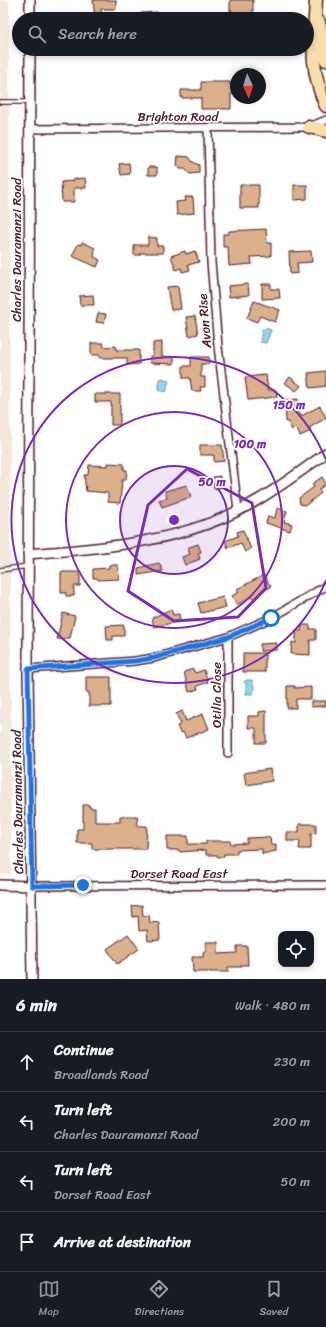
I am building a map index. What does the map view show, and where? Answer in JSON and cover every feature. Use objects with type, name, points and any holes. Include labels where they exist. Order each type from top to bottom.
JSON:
[{"type":"highway","points":[[316,2],[326,60]]},
{"type":"highway","points":[[314,37],[316,2]]},
{"type":"highway","points":[[313,56],[318,87],[326,106]]},
{"type":"highway","points":[[308,127],[326,131]]},
{"type":"street","points":[[30,0],[30,12]]},
{"type":"street","name":"Charles Dauramanzi Road","points":[[30,56],[28,669],[32,979]]},
{"type":"street","name":"Brighton Road","points":[[30,129],[308,127],[326,120]]},
{"type":"street","name":"Avon Rise","points":[[208,128],[211,262],[218,346],[238,510]]},
{"type":"street","points":[[28,554],[104,548],[169,536],[204,525],[256,502],[326,453]]},
{"type":"street","points":[[28,669],[135,661],[154,658],[228,637],[271,618],[326,586]]},
{"type":"street","name":"Otilia Close","points":[[228,637],[228,753]]},
{"type":"street","points":[[0,885],[32,886]]},
{"type":"street","name":"Dorset Road East","points":[[32,886],[326,885]]},
{"type":"lane","points":[[0,102],[29,102]]},
{"type":"lane","points":[[0,570],[28,566]]},
{"type":"highlighted area","points":[[187,469],[252,503],[266,588],[238,617],[174,621],[128,591],[148,505]]},
{"type":"shaded area","points":[[0,0],[9,0],[11,874],[0,874]]},
{"type":"water","points":[[265,328],[271,330],[266,343],[260,342],[262,330]]},
{"type":"water","points":[[163,378],[169,381],[167,391],[165,392],[159,390],[159,379]]},
{"type":"water","points":[[246,680],[252,680],[254,688],[252,694],[246,694],[246,684],[244,682]]},
{"type":"building","points":[[93,0],[116,0],[116,9],[101,9],[101,12],[94,12]]},
{"type":"building","points":[[230,0],[253,0],[253,12],[230,11]]},
{"type":"building","points":[[201,82],[230,82],[231,109],[201,109],[201,98],[181,98],[181,90],[201,90]]},
{"type":"building","points":[[178,156],[189,157],[193,162],[199,165],[199,173],[190,174],[185,169],[180,169],[177,166]]},
{"type":"building","points":[[129,163],[130,174],[121,175],[119,164]]},
{"type":"building","points":[[148,167],[157,167],[157,175],[148,175]]},
{"type":"building","points":[[85,178],[86,188],[74,188],[74,202],[62,202],[61,182]]},
{"type":"building","points":[[240,185],[259,185],[259,208],[240,208]]},
{"type":"building","points":[[294,185],[307,185],[307,199],[294,200]]},
{"type":"building","points":[[185,197],[193,197],[194,213],[177,215],[176,202],[186,201]]},
{"type":"building","points":[[266,229],[267,243],[271,243],[271,256],[251,257],[252,264],[229,266],[228,247],[223,247],[223,234],[229,234],[229,231]]},
{"type":"building","points":[[148,237],[157,238],[157,246],[163,246],[163,253],[140,253],[140,255],[134,255],[134,245],[148,245]]},
{"type":"building","points":[[82,242],[95,248],[94,257],[100,260],[97,267],[72,256],[78,244],[81,245]]},
{"type":"building","points":[[185,251],[186,254],[195,251],[199,262],[188,265],[190,270],[182,272],[181,268],[176,270],[171,256]]},
{"type":"building","points":[[311,251],[312,262],[297,263],[298,273],[290,274],[289,252]]},
{"type":"building","points":[[248,284],[249,295],[229,297],[228,286]]},
{"type":"building","points":[[262,284],[271,284],[271,289],[279,289],[280,298],[262,299]]},
{"type":"building","points":[[178,286],[181,309],[171,310],[167,287]]},
{"type":"building","points":[[93,295],[94,305],[80,305],[79,296]]},
{"type":"building","points":[[254,301],[280,310],[275,322],[260,316],[257,322],[247,318]]},
{"type":"building","points":[[98,313],[106,314],[104,323],[96,322]]},
{"type":"building","points":[[195,316],[198,334],[189,336],[186,317]]},
{"type":"building","points":[[162,342],[162,356],[174,357],[174,364],[150,363],[150,356],[153,356],[153,343]]},
{"type":"building","points":[[91,343],[103,343],[104,347],[116,346],[116,350],[139,350],[139,364],[127,365],[127,358],[100,358],[100,355],[91,355]]},
{"type":"building","points":[[191,357],[209,357],[209,364],[201,364],[201,377],[205,377],[205,387],[200,387],[201,391],[192,391],[190,378],[183,378],[183,366],[191,366]]},
{"type":"building","points":[[326,371],[326,386],[310,388],[308,373]]},
{"type":"building","points":[[266,375],[268,390],[276,390],[277,397],[248,400],[245,377]]},
{"type":"building","points":[[290,377],[301,386],[296,391],[285,383]]},
{"type":"building","points":[[95,394],[120,394],[120,425],[111,425],[111,402],[95,402]]},
{"type":"building","points":[[298,399],[298,410],[301,416],[320,406],[326,418],[309,428],[311,431],[300,436],[296,428],[292,430],[288,422],[286,422],[285,400]]},
{"type":"building","points":[[200,445],[222,445],[224,461],[214,462],[214,455],[200,455]]},
{"type":"building","points":[[108,463],[124,464],[124,470],[127,470],[126,480],[122,480],[120,503],[108,502],[108,493],[86,491],[84,475],[88,475],[89,465],[108,466]]},
{"type":"building","points":[[220,476],[220,488],[214,489],[213,477]]},
{"type":"building","points":[[322,477],[326,484],[319,489],[321,493],[306,505],[300,504],[299,498],[314,487],[312,484]]},
{"type":"building","points":[[187,485],[191,497],[162,507],[159,500],[167,498],[165,491]]},
{"type":"building","points":[[277,508],[287,511],[284,522],[292,524],[290,531],[266,523],[268,516],[275,518]]},
{"type":"building","points":[[243,530],[251,549],[245,552],[241,543],[228,548],[225,541],[238,536],[237,532]]},
{"type":"building","points":[[198,544],[201,552],[198,553],[200,559],[185,565],[182,557],[190,554],[187,548]]},
{"type":"building","points":[[159,563],[163,571],[138,575],[138,568]]},
{"type":"building","points":[[109,565],[118,565],[119,579],[98,580],[97,578],[93,578],[93,569],[109,568]]},
{"type":"building","points":[[61,572],[80,572],[80,586],[74,586],[74,596],[66,596],[66,593],[61,593]]},
{"type":"building","points":[[264,575],[271,587],[259,593],[259,596],[253,599],[251,597],[237,605],[232,596],[239,592],[237,589]]},
{"type":"building","points":[[223,597],[226,607],[201,613],[198,603]]},
{"type":"building","points":[[171,609],[173,615],[179,614],[180,619],[176,620],[176,622],[154,627],[152,618]]},
{"type":"building","points":[[63,613],[75,616],[70,638],[66,638],[65,640],[57,639]]},
{"type":"building","points":[[124,625],[124,636],[113,636],[113,640],[107,640],[106,626]]},
{"type":"building","points":[[302,625],[310,625],[310,629],[316,629],[316,640],[310,640],[310,655],[291,654],[292,642],[296,643],[296,631],[301,631]]},
{"type":"building","points":[[277,643],[277,650],[260,651],[260,644]]},
{"type":"building","points":[[243,653],[265,653],[265,672],[243,672]]},
{"type":"building","points":[[193,669],[195,673],[204,670],[208,682],[197,686],[198,689],[189,692],[184,672]]},
{"type":"building","points":[[86,677],[111,677],[111,706],[89,706],[89,692],[86,692]]},
{"type":"building","points":[[287,686],[295,686],[294,688],[311,687],[311,699],[296,699],[296,708],[287,708]]},
{"type":"building","points":[[311,701],[326,701],[326,706],[311,707]]},
{"type":"building","points":[[182,711],[186,721],[203,714],[209,729],[186,738],[183,732],[180,733],[177,726],[181,724],[176,714]]},
{"type":"building","points":[[266,711],[266,743],[256,743],[256,728],[248,728],[248,716],[259,716],[259,712]]},
{"type":"building","points":[[270,769],[272,781],[246,785],[244,773]]},
{"type":"building","points":[[83,805],[89,805],[90,808],[95,808],[95,822],[120,822],[120,816],[137,816],[138,826],[147,826],[146,849],[92,849],[92,843],[77,843],[77,829],[83,829]]},
{"type":"building","points":[[299,824],[316,824],[316,833],[311,834],[311,849],[299,849],[300,841],[287,841],[287,832],[299,832]]},
{"type":"building","points":[[167,836],[188,836],[188,844],[206,844],[206,841],[230,841],[231,844],[247,843],[247,838],[270,837],[271,845],[276,844],[276,851],[262,854],[262,849],[237,850],[237,854],[224,854],[224,856],[218,857],[217,855],[206,855],[206,850],[180,852],[179,850],[167,850]]},
{"type":"building","points":[[142,905],[143,916],[149,915],[150,923],[159,922],[160,940],[148,941],[147,930],[139,931],[138,916],[133,917],[132,906]]},
{"type":"building","points":[[128,934],[139,949],[117,964],[107,949]]},
{"type":"building","points":[[206,942],[218,942],[218,954],[237,953],[237,946],[247,946],[248,965],[241,965],[241,967],[228,967],[228,972],[193,972],[192,957],[203,957],[203,952],[206,952]]},
{"type":"route","points":[[83,885],[32,886],[28,669],[135,661],[154,658],[228,637],[271,618]]}]
